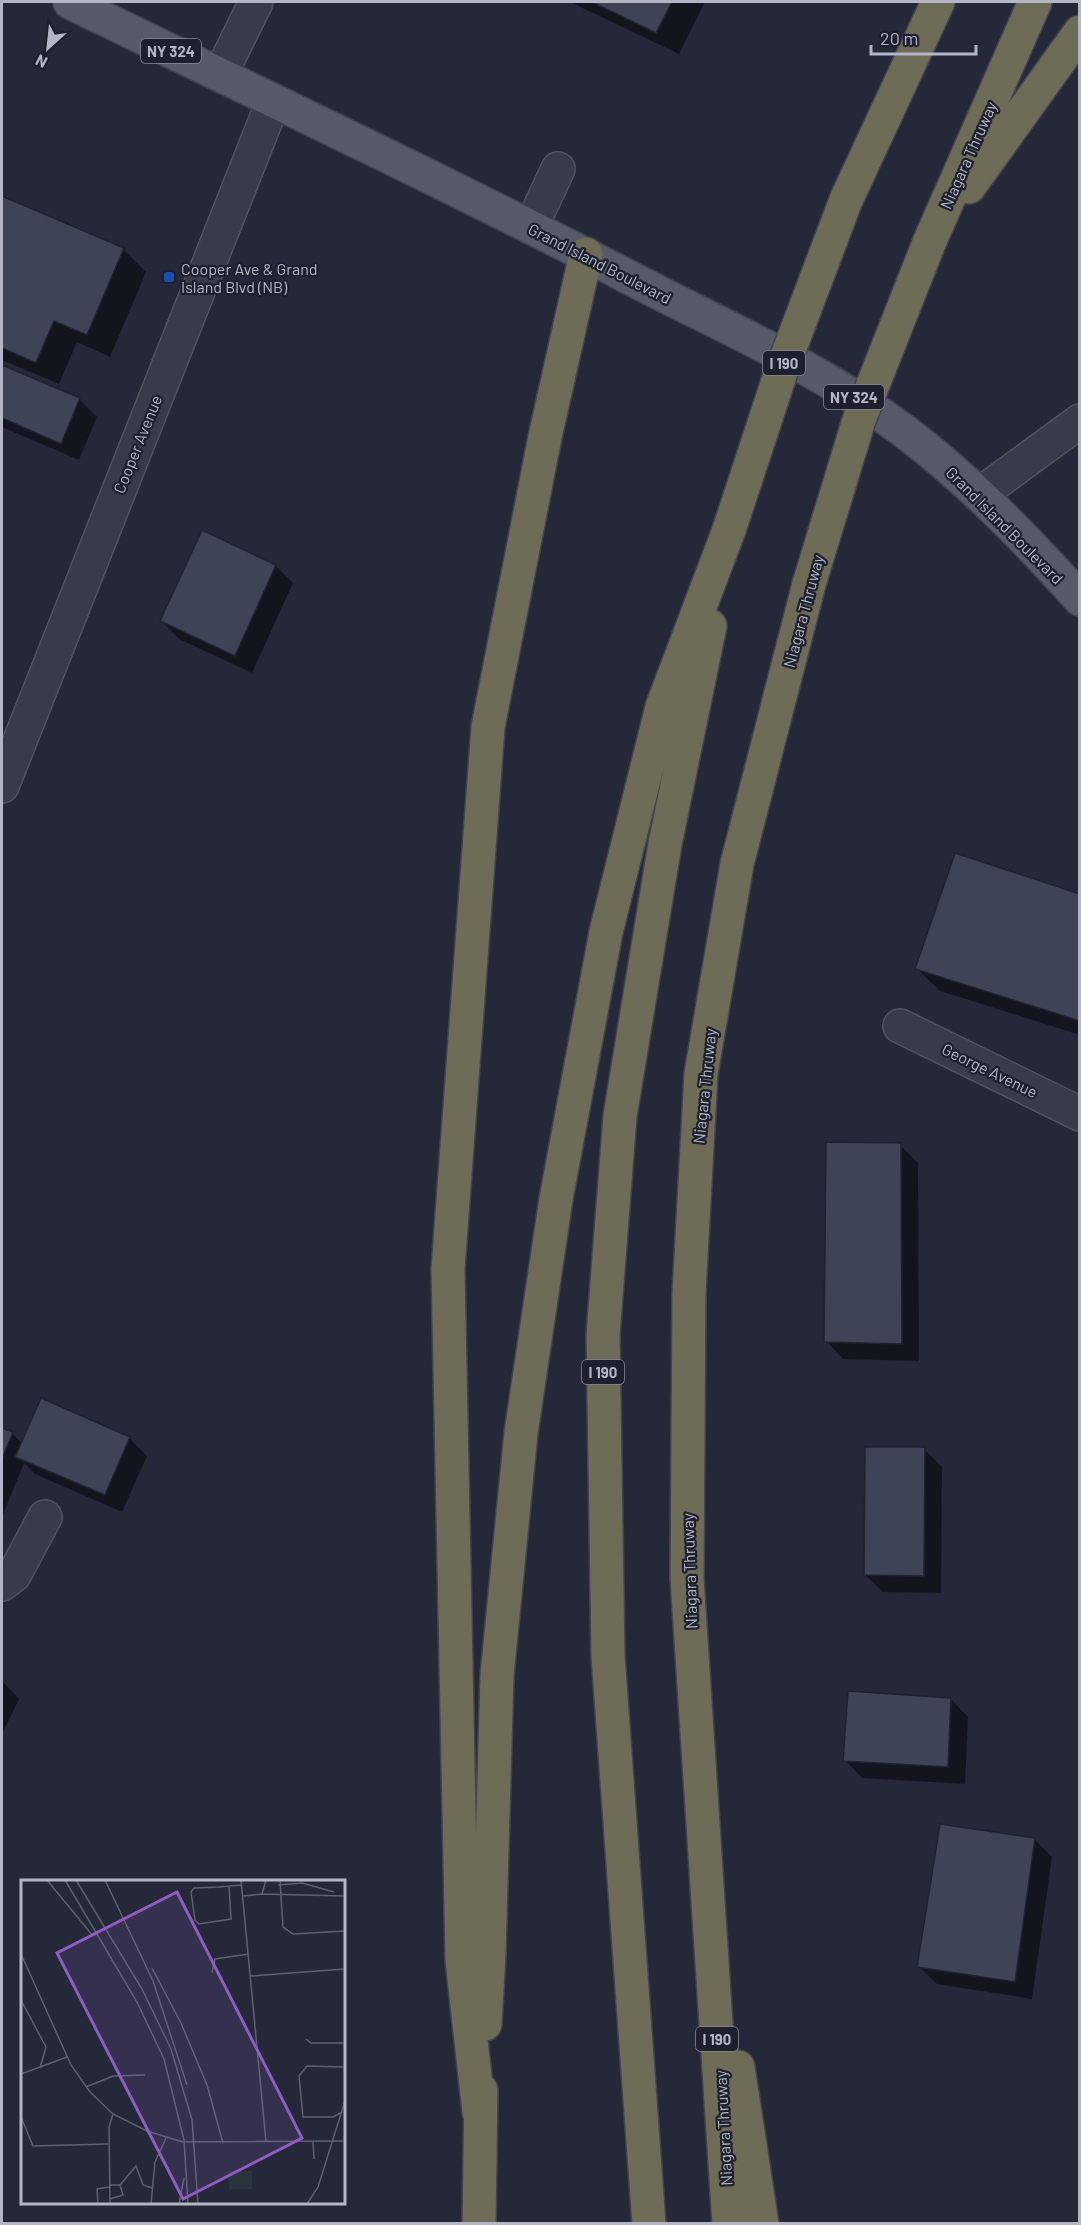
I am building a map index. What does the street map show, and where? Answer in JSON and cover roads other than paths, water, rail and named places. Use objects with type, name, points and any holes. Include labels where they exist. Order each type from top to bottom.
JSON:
[{"type":"highway","name":"I 190","points":[[649,2223],[608,1656],[603,1335],[620,1116],[665,844],[729,530],[781,372],[846,200],[939,2]]},
{"type":"highway","name":"Niagara Thruway","points":[[729,2223],[687,1578],[688,1293],[701,1074],[737,864],[809,584],[859,420],[929,243],[1035,2]]},
{"type":"highway","points":[[929,243],[1080,32]]},
{"type":"highway","points":[[479,2112],[462,1960],[448,1269],[488,727],[546,437],[586,255]]},
{"type":"highway","points":[[479,2223],[479,2112],[489,1954],[497,1675],[521,1433],[556,1199],[606,933],[662,707],[729,530]]},
{"type":"highway","points":[[706,1854],[762,2223]]},
{"type":"main road","name":"Grand Island Boulevard","points":[[70,2],[531,227],[827,379],[905,432],[979,495],[1040,555],[1080,599]]},
{"type":"street","points":[[220,75],[256,2]]},
{"type":"street","name":"Cooper Avenue","points":[[2,786],[273,102]]},
{"type":"street","points":[[531,227],[558,169]]},
{"type":"street","points":[[979,495],[1080,422]]},
{"type":"street","name":"George Avenue","points":[[900,1026],[1080,1114]]},
{"type":"street","points":[[2,1584],[14,1575],[45,1517]]},
{"type":"place","name":"Cooper Ave & Grand Island Blvd (NB)","points":[[169,277]]}]
